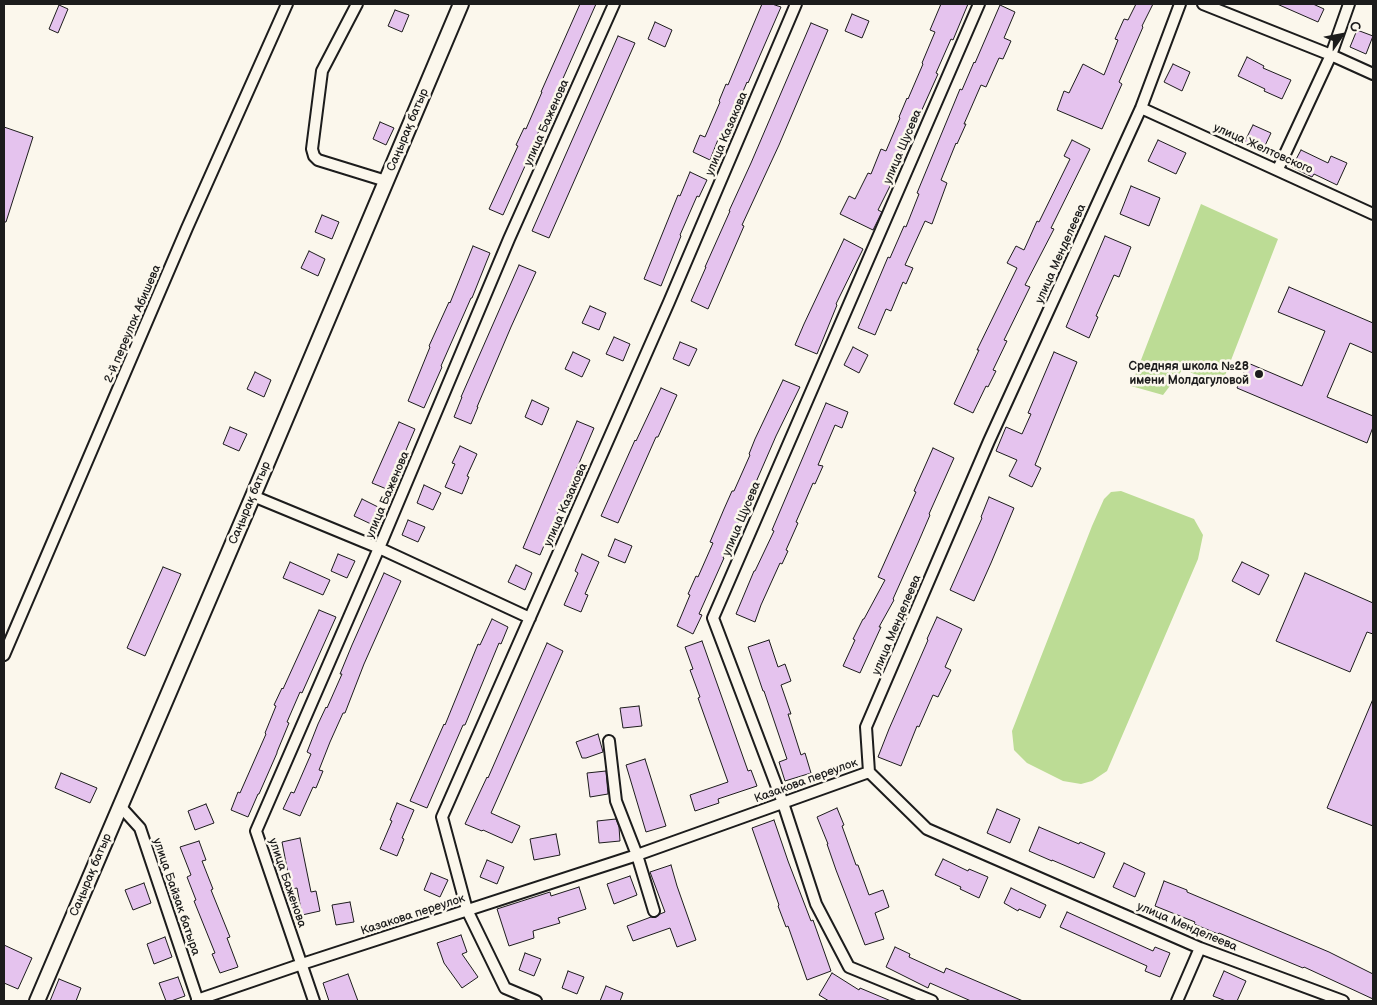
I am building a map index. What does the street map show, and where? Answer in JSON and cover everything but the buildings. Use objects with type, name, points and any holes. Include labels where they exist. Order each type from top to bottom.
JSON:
[{"type":"street","name":"2-й переулок Абишева","points":[[4,655],[187,228],[287,4]]},
{"type":"street","points":[[358,4],[322,71],[312,149],[314,156],[318,160],[386,182]]},
{"type":"street","name":"Саңырақ батыр","points":[[37,1001],[462,4]]},
{"type":"street","name":"улица Баженова","points":[[314,1001],[256,831],[379,548],[509,239],[614,4]]},
{"type":"street","name":"улица Казакова","points":[[536,1001],[505,988],[467,910],[442,817],[668,302],[796,4]]},
{"type":"street","name":"улица Щусева","points":[[932,1001],[849,967],[816,904],[783,803],[713,618],[979,4]]},
{"type":"street","name":"улица Менделеева","points":[[1180,4],[1141,108],[989,441],[866,727],[869,772],[927,829],[1200,948],[1343,1001]]},
{"type":"street","points":[[1203,4],[1373,74]]},
{"type":"street","points":[[1278,169],[1331,56],[1349,4]]},
{"type":"street","name":"улица Желтовского","points":[[1141,108],[1373,214]]},
{"type":"street","points":[[253,496],[379,548],[530,618]]},
{"type":"street","points":[[609,740],[616,801],[637,855],[654,911]]},
{"type":"street","name":"Казакова переулок","points":[[197,1000],[637,855],[869,772]]},
{"type":"street","name":"улица Байзак батыра","points":[[120,806],[140,828],[197,1000]]},
{"type":"street","points":[[1177,1001],[1200,948]]},
{"type":"green space","points":[[1201,204],[1278,239],[1221,386],[1183,369],[1163,395],[1131,386]]},
{"type":"green space","points":[[1121,491],[1194,519],[1203,535],[1198,559],[1107,771],[1092,781],[1081,784],[1063,781],[1027,763],[1014,750],[1012,731],[1104,499],[1111,492]]},
{"type":"place","name":"Средняя школа №28 имени Молдагуловой","points":[[1259,374]]}]
